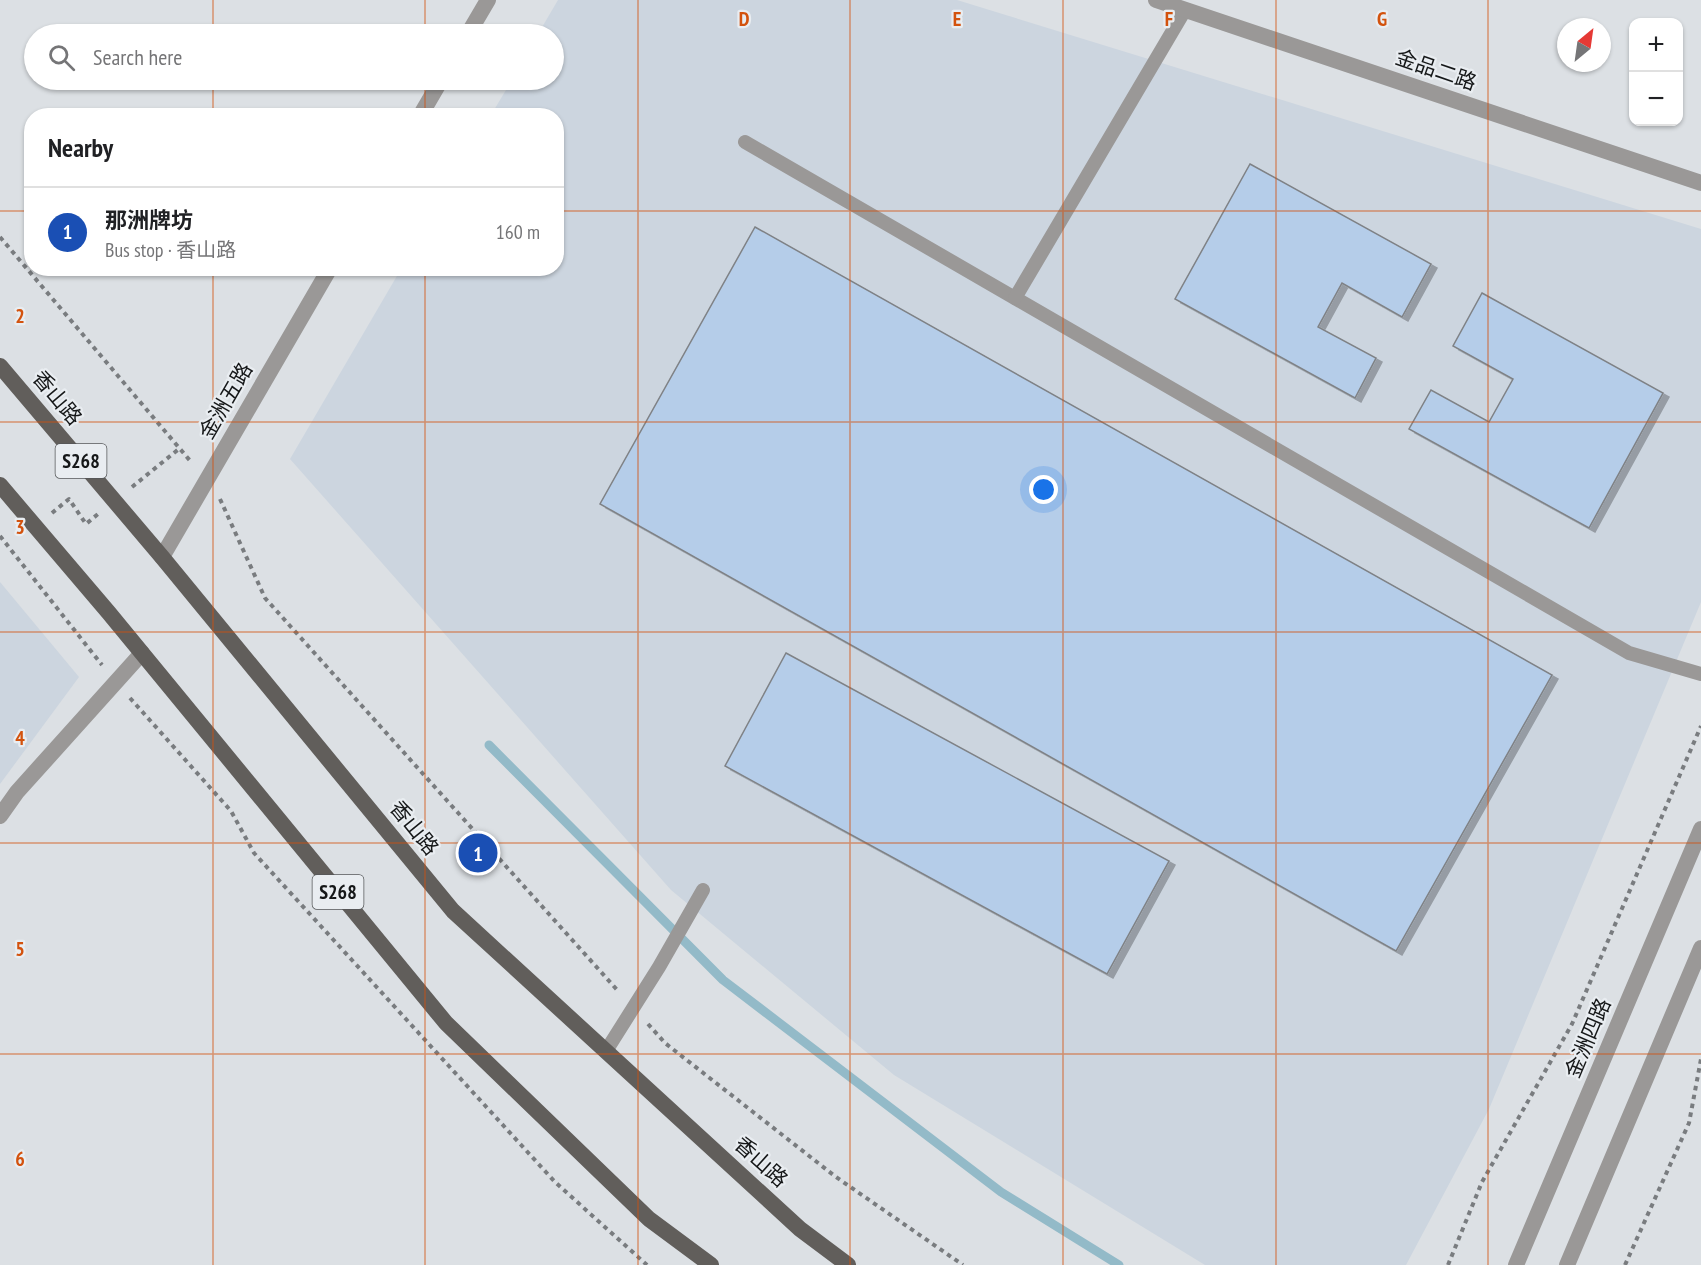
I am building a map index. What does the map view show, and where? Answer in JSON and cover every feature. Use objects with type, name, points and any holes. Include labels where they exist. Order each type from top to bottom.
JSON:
[{"type":"main road","name":"香山路","points":[[0,366],[162,557],[453,911],[800,1229],[848,1265]]},
{"type":"main road","name":"S268","points":[[0,485],[142,653],[446,1023],[649,1219],[711,1265]]},
{"type":"street","points":[[474,24],[488,0]]},
{"type":"street","name":"金品二路","points":[[1156,0],[1701,183]]},
{"type":"street","points":[[425,108],[435,90]]},
{"type":"street","name":"金洲五路","points":[[162,557],[325,276]]},
{"type":"street","points":[[0,816],[18,792],[142,653]]},
{"type":"street","name":"金洲四路","points":[[1516,1265],[1701,829]]},
{"type":"street","points":[[1567,1265],[1701,948]]},
{"type":"lane","points":[[1015,298],[1185,10]]},
{"type":"lane","points":[[745,142],[1629,652],[1701,674]]},
{"type":"lane","points":[[606,1051],[659,967],[703,890]]},
{"type":"path","points":[[0,237],[24,265]]},
{"type":"path","points":[[33,276],[216,491],[265,598],[665,1043],[836,1177],[963,1265]]},
{"type":"path","points":[[0,536],[116,682],[231,811],[254,853],[555,1182],[647,1265]]},
{"type":"path","points":[[1449,1265],[1482,1182],[1572,1024],[1701,726]]},
{"type":"path","points":[[1625,1265],[1689,1123],[1701,1059]]},
{"type":"shaded area","points":[[558,0],[957,0],[1701,229],[1701,602],[1489,1109],[1406,1265],[1205,1265],[894,1075],[671,890],[290,459],[397,276],[564,276],[564,108],[495,108],[506,90],[564,90],[564,24],[544,24]]},
{"type":"shaded area","points":[[0,582],[79,677],[0,784]]},
{"type":"building","points":[[1250,164],[1431,264],[1402,317],[1342,283],[1318,327],[1376,358],[1355,398],[1175,299]]},
{"type":"building","points":[[755,227],[1552,675],[1396,951],[600,504]]},
{"type":"building","points":[[1482,293],[1663,393],[1589,528],[1409,429],[1431,390],[1489,422],[1513,379],[1453,346]]},
{"type":"building","points":[[786,653],[1169,861],[1107,974],[725,766]]},
{"type":"waterway","points":[[489,745],[723,980],[1001,1192],[1119,1265]]},
{"type":"place","name":"那洲牌坊","points":[[478,853]]}]
